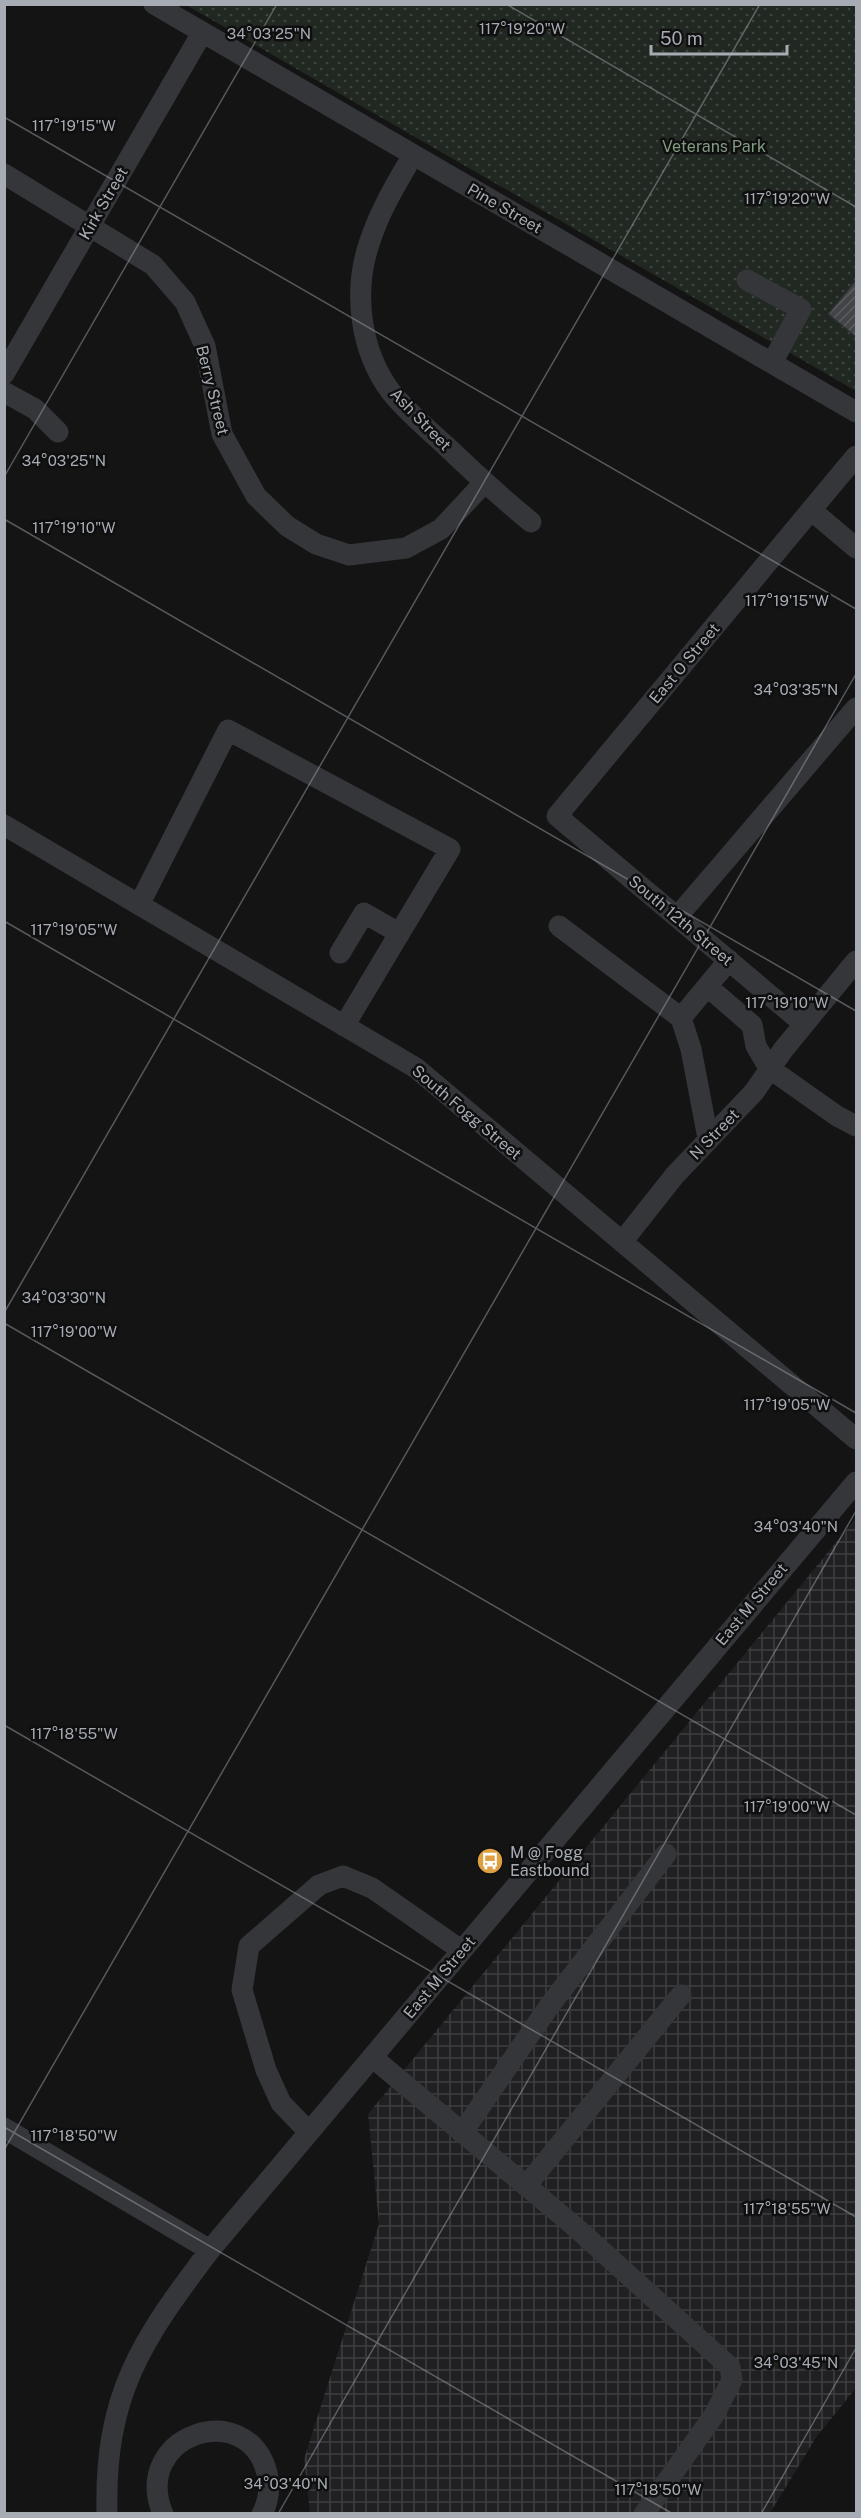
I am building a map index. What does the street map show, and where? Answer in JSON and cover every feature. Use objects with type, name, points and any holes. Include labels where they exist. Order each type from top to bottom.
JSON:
[{"type":"street","name":"Pine Street","points":[[154,4],[856,412]]},
{"type":"street","name":"Kirk Street","points":[[4,374],[10,353],[91,224],[202,33]]},
{"type":"street","name":"Ash Street","points":[[413,155],[381,212],[368,246],[360,286],[362,321],[371,353],[391,391],[484,483],[531,522]]},
{"type":"street","name":"Berry Street","points":[[4,174],[91,224],[153,265],[185,303],[204,346],[222,434],[256,496],[287,526],[316,544],[349,555],[406,548],[441,530],[484,483]]},
{"type":"street","points":[[747,280],[801,309],[772,363]]},
{"type":"street","points":[[4,392],[35,410],[58,432]]},
{"type":"street","name":"East O Street","points":[[557,816],[856,456]]},
{"type":"street","points":[[811,510],[856,548]]},
{"type":"street","points":[[677,917],[856,708]]},
{"type":"street","points":[[139,905],[228,730],[450,849],[344,1026]]},
{"type":"street","name":"South 12th Street","points":[[557,816],[804,1023]]},
{"type":"street","name":"South Fogg Street","points":[[4,825],[416,1068],[856,1439]]},
{"type":"street","points":[[340,953],[364,913],[399,933]]},
{"type":"street","points":[[559,926],[681,1018],[691,1049],[708,1138]]},
{"type":"street","points":[[681,1018],[729,960]]},
{"type":"street","name":"N Street","points":[[622,1242],[708,1138],[754,1092],[769,1068],[804,1023],[856,961]]},
{"type":"street","points":[[708,987],[752,1025],[756,1046],[769,1068],[837,1116],[856,1126]]},
{"type":"street","points":[[752,1025],[775,999]]},
{"type":"street","name":"East M Street","points":[[107,2514],[106,2476],[114,2418],[133,2364],[158,2318],[210,2250],[856,1482]]},
{"type":"street","points":[[462,2133],[550,2005],[666,1854]]},
{"type":"street","points":[[309,2132],[281,2103],[267,2070],[242,1990],[249,1946],[319,1885],[343,1876],[372,1888],[461,1950]]},
{"type":"street","points":[[526,2186],[681,1995]]},
{"type":"street","points":[[372,2057],[526,2186],[730,2367],[732,2380],[714,2415],[644,2514]]},
{"type":"street","points":[[4,2128],[210,2250]]},
{"type":"street","points":[[163,2514],[156,2491],[159,2469],[171,2450],[188,2436],[210,2430],[232,2434],[251,2445],[264,2463],[270,2484],[267,2506],[262,2514]]},
{"type":"shaded area","points":[[856,1518],[856,2388],[817,2436],[770,2513],[310,2513],[304,2459],[379,2224],[368,2114]]},
{"type":"green space","name":"Veterans Park","points":[[186,5],[856,5],[856,391]]},
{"type":"building","points":[[856,280],[856,337],[828,314]]},
{"type":"place","name":"M @ Fogg Eastbound","points":[[490,1861]]}]
